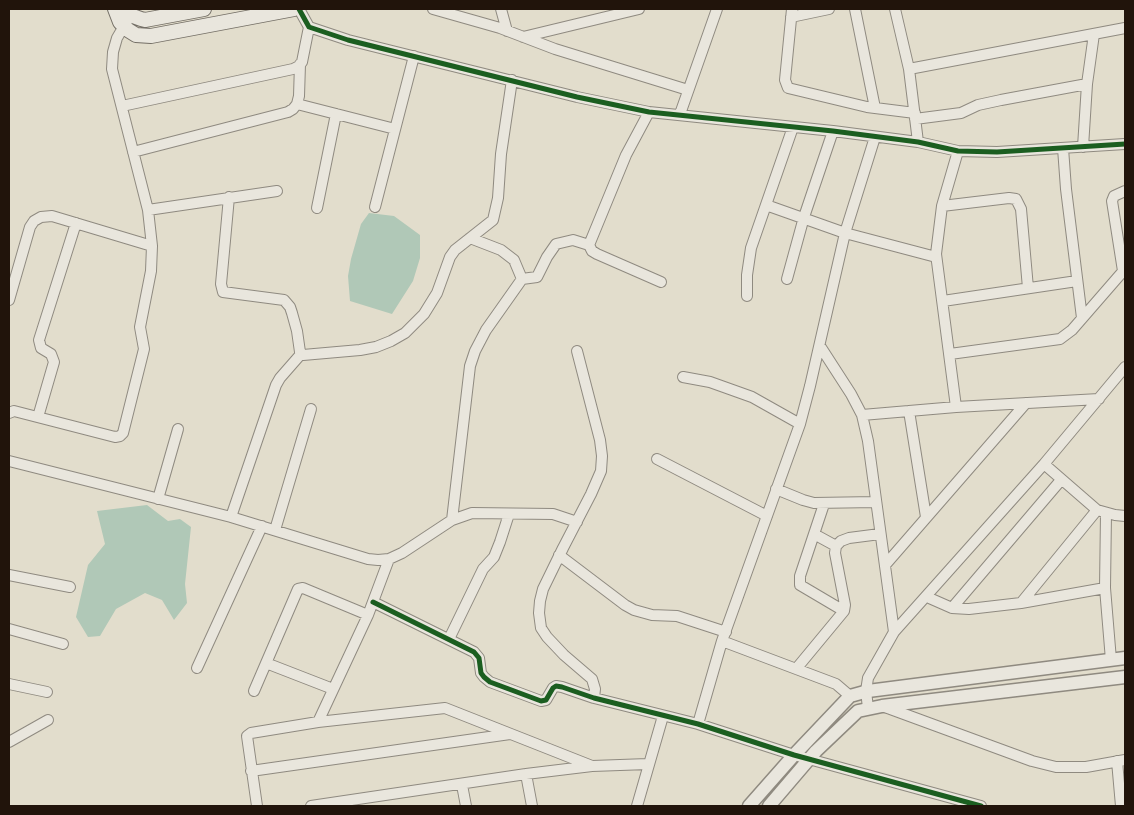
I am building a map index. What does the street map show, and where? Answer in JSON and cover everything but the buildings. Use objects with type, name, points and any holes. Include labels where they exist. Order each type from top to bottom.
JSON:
[{"type":"main road","points":[[115,9],[120,22],[127,16]]},
{"type":"main road","points":[[127,16],[146,20],[204,9]]},
{"type":"main road","points":[[127,16],[136,35],[151,36],[294,9]]},
{"type":"street","points":[[299,9],[309,27],[348,40],[577,97],[649,112],[833,131],[918,142],[958,151],[996,152],[1125,144]]},
{"type":"street","points":[[433,9],[688,90]]},
{"type":"street","points":[[501,9],[506,31]]},
{"type":"street","points":[[522,36],[639,9]]},
{"type":"street","points":[[680,114],[717,9]]},
{"type":"street","points":[[830,9],[792,13],[784,80],[788,88],[915,116],[962,113],[978,105],[1087,84]]},
{"type":"street","points":[[855,9],[875,108]]},
{"type":"street","points":[[895,9],[909,69],[918,142]]},
{"type":"street","points":[[9,413],[14,411],[115,437],[123,433],[144,349],[140,322],[151,271],[152,246],[148,210],[112,68],[113,52],[117,38],[127,16]]},
{"type":"street","points":[[133,152],[294,109],[299,96],[300,64],[309,27]]},
{"type":"street","points":[[909,69],[1125,28]]},
{"type":"street","points":[[1082,147],[1087,84],[1094,34]]},
{"type":"street","points":[[375,207],[414,56]]},
{"type":"street","points":[[122,106],[293,69],[300,64]]},
{"type":"street","points":[[301,354],[307,356],[376,347],[405,333],[424,314],[436,293],[450,257],[493,220],[512,80]]},
{"type":"street","points":[[296,104],[395,130]]},
{"type":"street","points":[[589,245],[626,155],[649,112]]},
{"type":"street","points":[[317,208],[336,114]]},
{"type":"street","points":[[747,296],[747,275],[751,248],[793,127]]},
{"type":"street","points":[[787,279],[804,217],[833,131]]},
{"type":"street","points":[[698,724],[724,637],[800,424],[820,346],[845,233],[875,137]]},
{"type":"street","points":[[1063,148],[1066,189],[1082,318]]},
{"type":"street","points":[[956,407],[936,257],[942,206],[958,151]]},
{"type":"street","points":[[148,210],[276,191]]},
{"type":"street","points":[[950,354],[1060,340],[1072,330],[1124,270],[1112,201],[1114,196],[1125,191]]},
{"type":"street","points":[[229,197],[221,289],[226,294],[284,300],[292,313],[301,354]]},
{"type":"street","points":[[942,206],[1009,198],[1016,199],[1021,209],[1028,288]]},
{"type":"street","points":[[766,205],[845,233],[936,257]]},
{"type":"street","points":[[9,300],[28,234],[34,221],[47,215],[152,246]]},
{"type":"street","points":[[38,417],[54,362],[51,354],[41,348],[40,340],[76,223]]},
{"type":"street","points":[[470,238],[501,250],[514,260],[522,279]]},
{"type":"street","points":[[452,520],[470,366],[475,351],[486,330],[522,279],[537,277],[556,244],[573,240],[589,245],[596,254],[661,282]]},
{"type":"street","points":[[942,301],[1077,281]]},
{"type":"street","points":[[820,346],[851,394],[862,415],[868,440],[894,632]]},
{"type":"street","points":[[577,351],[600,440],[601,471],[560,555],[540,601],[539,613],[542,628],[547,637],[564,655],[592,678],[595,689],[594,698]]},
{"type":"street","points":[[231,517],[276,385],[301,354]]},
{"type":"street","points":[[868,708],[866,683],[894,632],[1044,464],[1125,367]]},
{"type":"street","points":[[683,377],[710,382],[752,397],[800,424]]},
{"type":"street","points":[[862,415],[956,407],[1099,400]]},
{"type":"street","points":[[886,564],[1026,403]]},
{"type":"street","points":[[275,530],[311,409]]},
{"type":"street","points":[[909,411],[926,517]]},
{"type":"street","points":[[158,499],[178,429]]},
{"type":"street","points":[[657,460],[767,516]]},
{"type":"street","points":[[9,461],[231,517],[368,559],[389,559],[402,553],[452,520],[472,513],[553,514],[577,522]]},
{"type":"street","points":[[1044,464],[1061,480],[1101,511],[1125,516]]},
{"type":"street","points":[[952,608],[1061,480]]},
{"type":"street","points":[[776,488],[803,500],[824,504],[876,502]]},
{"type":"street","points":[[824,504],[800,576],[800,585],[844,611]]},
{"type":"street","points":[[1101,511],[1111,660]]},
{"type":"street","points":[[1021,603],[1101,511]]},
{"type":"street","points":[[449,639],[482,569],[494,557],[509,514]]},
{"type":"street","points":[[197,668],[262,526]]},
{"type":"street","points":[[814,534],[836,546]]},
{"type":"street","points":[[796,669],[844,611],[845,605],[835,553],[836,546],[841,541],[849,538],[880,534]]},
{"type":"street","points":[[560,555],[634,610],[652,615],[677,616],[796,669],[836,684],[850,696]]},
{"type":"street","points":[[318,722],[374,602],[389,559]]},
{"type":"street","points":[[9,575],[70,587]]},
{"type":"street","points":[[254,691],[299,588],[368,614]]},
{"type":"street","points":[[927,597],[952,608],[969,609],[1021,603],[1105,588]]},
{"type":"street","points":[[374,602],[477,654],[481,672],[490,682],[542,701],[546,700],[553,688],[558,686],[594,698],[698,724],[794,755],[977,806]]},
{"type":"street","points":[[9,629],[63,644]]},
{"type":"street","points":[[749,806],[850,696],[866,692],[1125,658]]},
{"type":"street","points":[[266,663],[333,689]]},
{"type":"street","points":[[769,806],[809,759],[858,711],[882,706],[1125,677]]},
{"type":"street","points":[[9,684],[47,692]]},
{"type":"street","points":[[882,706],[1040,763],[1072,768],[1121,761],[1121,806]]},
{"type":"street","points":[[257,806],[246,739],[249,734],[318,722],[445,708],[592,766]]},
{"type":"street","points":[[637,806],[663,716]]},
{"type":"street","points":[[9,742],[48,720]]},
{"type":"street","points":[[252,771],[511,734]]},
{"type":"street","points":[[311,806],[361,803],[526,774],[592,766],[648,764]]},
{"type":"street","points":[[526,774],[532,806]]},
{"type":"street","points":[[462,785],[466,806]]},
{"type":"shaded area","points":[[369,213],[394,216],[420,235],[420,258],[413,281],[392,314],[350,301],[348,276],[351,259],[361,224]]},
{"type":"shaded area","points":[[147,505],[168,521],[180,519],[191,527],[185,584],[187,603],[174,620],[162,600],[145,593],[116,609],[100,636],[88,637],[76,617],[88,565],[105,544],[97,511]]},
{"type":"cycle path","points":[[299,9],[309,27],[348,40],[577,97],[649,112],[833,131],[918,142],[958,151],[997,152],[1125,144]]},
{"type":"cycle path","points":[[373,602],[474,652],[479,658],[481,673],[490,682],[541,701],[546,700],[553,688],[556,686],[562,687],[594,698],[698,724],[794,755],[981,806]]}]
